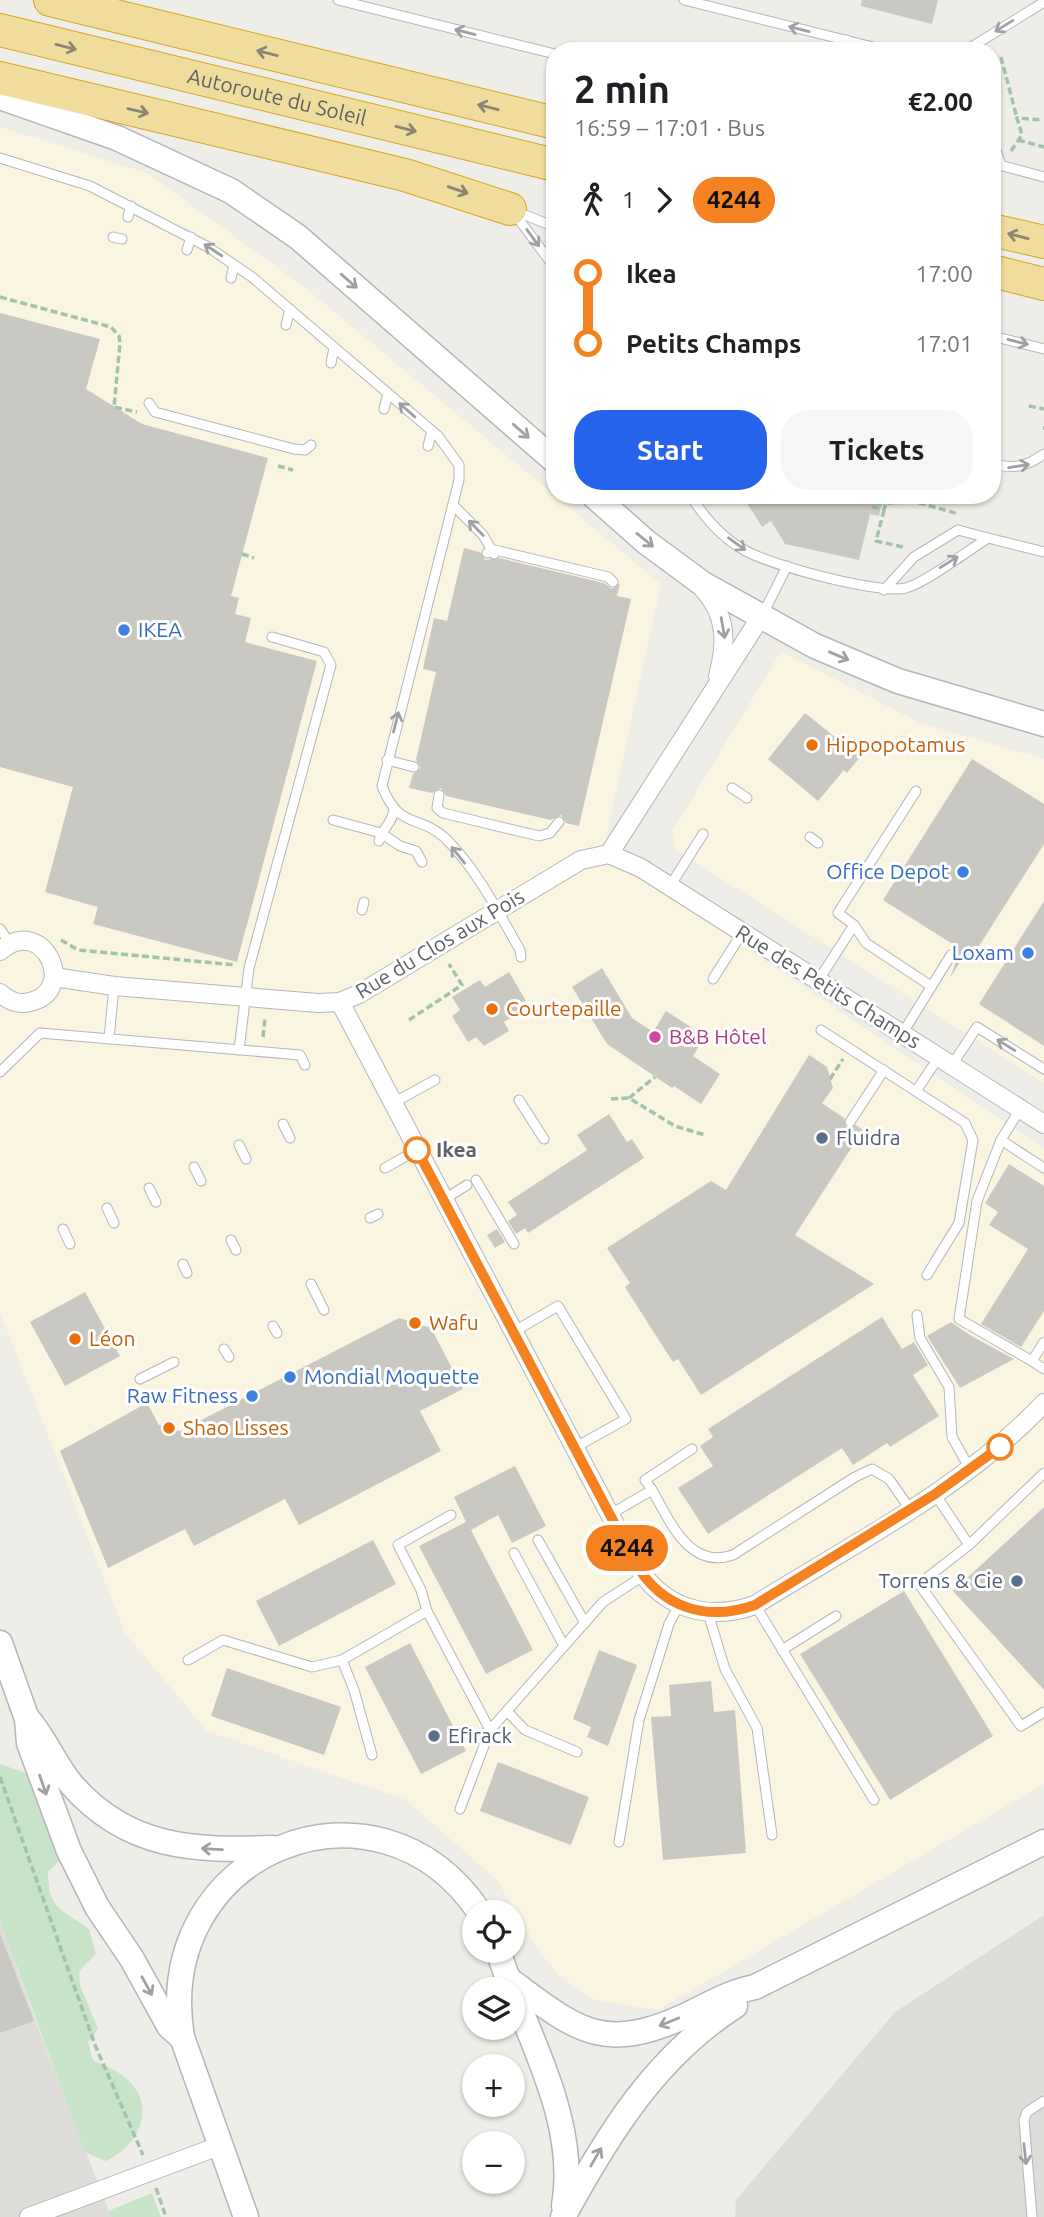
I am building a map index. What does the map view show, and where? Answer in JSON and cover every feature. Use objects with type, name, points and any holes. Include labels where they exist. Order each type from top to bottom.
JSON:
[{"type":"highway","name":"Autoroute du Soleil","points":[[50,0],[546,121]]},
{"type":"highway","name":"Autoroute du Soleil","points":[[0,30],[546,163]]},
{"type":"highway","points":[[0,78],[405,175],[510,209]]},
{"type":"highway","points":[[1001,232],[1044,242]]},
{"type":"highway","points":[[1001,273],[1044,284]]},
{"type":"main road","points":[[0,97],[117,138],[231,191],[298,237],[546,453]]},
{"type":"main road","points":[[603,504],[646,542],[689,573],[815,646],[898,681],[1044,724]]},
{"type":"main road","points":[[0,1643],[27,1719],[29,1744],[81,1877],[169,2026],[182,2037]]},
{"type":"main road","points":[[27,1719],[44,1737],[72,1785],[97,1809],[151,1840],[185,1847],[281,1847],[320,1838],[346,1837],[395,1844],[438,1868],[470,1900]]},
{"type":"main road","points":[[959,1883],[1044,1824]]},
{"type":"main road","points":[[525,1995],[576,2027],[618,2034],[666,2025],[736,1991],[755,1987],[959,1883],[1014,1860],[1044,1842]]},
{"type":"main road","points":[[246,2217],[182,2037],[178,1995],[182,1963],[194,1928],[224,1884],[250,1863],[281,1847]]},
{"type":"main road","points":[[562,2217],[598,2152],[645,2086],[689,2040],[742,2001],[755,1987]]},
{"type":"main road","points":[[525,2022],[548,2081],[562,2130],[567,2165],[562,2217]]},
{"type":"street","points":[[689,573],[717,604],[725,633],[723,658],[713,693]]},
{"type":"street","points":[[609,854],[762,615]]},
{"type":"street","name":"Rue du Clos aux Pois","points":[[54,978],[114,986],[340,1002],[359,994],[581,860],[609,854]]},
{"type":"street","name":"Rue des Petits Champs","points":[[609,854],[641,868],[1044,1124]]},
{"type":"street","points":[[0,994],[18,1003],[37,1000],[45,995],[54,978],[51,959],[38,944],[29,941],[3,941]]},
{"type":"street","points":[[340,1002],[643,1577],[665,1597],[679,1605],[708,1613],[738,1611],[755,1605],[971,1471],[1018,1431],[1044,1403]]},
{"type":"street","points":[[29,2217],[219,2146]]},
{"type":"lane","points":[[338,0],[546,52]]},
{"type":"lane","points":[[684,0],[854,42]]},
{"type":"lane","points":[[979,42],[1044,2]]},
{"type":"lane","points":[[1032,9],[1044,12]]},
{"type":"lane","points":[[0,158],[90,186],[191,237],[234,265],[432,431],[459,465],[459,480],[382,786],[394,809],[403,819],[444,837],[481,884],[520,950],[521,957]]},
{"type":"lane","points":[[1001,165],[1044,177]]},
{"type":"lane","points":[[128,217],[131,206]]},
{"type":"lane","points":[[510,209],[546,223]]},
{"type":"lane","points":[[510,209],[546,256]]},
{"type":"lane","points":[[187,250],[191,237]]},
{"type":"lane","points":[[231,278],[234,265]]},
{"type":"lane","points":[[286,325],[290,310]]},
{"type":"lane","points":[[1001,338],[1044,349]]},
{"type":"lane","points":[[331,363],[334,348]]},
{"type":"lane","points":[[384,409],[388,394]]},
{"type":"lane","points":[[149,403],[155,412],[197,419],[303,451],[311,445]]},
{"type":"lane","points":[[428,446],[432,431]]},
{"type":"lane","points":[[1001,466],[1011,468],[1031,464],[1044,454]]},
{"type":"lane","points":[[697,504],[717,529],[747,551],[787,566],[884,590],[909,587],[988,538]]},
{"type":"lane","points":[[453,505],[483,535],[491,554],[495,550],[608,577],[614,582]]},
{"type":"lane","points":[[884,590],[914,557],[958,530],[1044,551]]},
{"type":"lane","points":[[762,615],[787,566]]},
{"type":"lane","points":[[251,1060],[243,1050],[244,996],[331,665],[324,652],[272,637]]},
{"type":"lane","points":[[387,760],[414,767]]},
{"type":"lane","points":[[732,788],[747,798]]},
{"type":"lane","points":[[916,791],[838,914],[854,925],[866,943],[931,986]]},
{"type":"lane","points":[[439,795],[437,807],[443,813],[539,836],[550,834],[559,822]]},
{"type":"lane","points":[[380,837],[392,821],[394,809]]},
{"type":"lane","points":[[333,820],[416,851],[422,862]]},
{"type":"lane","points":[[670,887],[703,834]]},
{"type":"lane","points":[[818,981],[854,925]]},
{"type":"lane","points":[[713,979],[742,933]]},
{"type":"lane","points":[[902,1034],[951,955]]},
{"type":"lane","points":[[110,1039],[114,986]]},
{"type":"lane","points":[[916,1091],[977,1027],[1044,1069]]},
{"type":"lane","points":[[821,1030],[965,1123],[973,1140],[959,1223],[927,1275]]},
{"type":"lane","points":[[0,1072],[29,1050],[40,1033],[300,1055],[305,1065]]},
{"type":"lane","points":[[74,1036],[79,1046]]},
{"type":"lane","points":[[131,1041],[136,1051]]},
{"type":"lane","points":[[190,1046],[195,1055]]},
{"type":"lane","points":[[850,1122],[884,1070]]},
{"type":"lane","points":[[393,1103],[435,1080]]},
{"type":"lane","points":[[519,1100],[544,1139]]},
{"type":"lane","points":[[1020,1110],[1001,1140],[978,1201],[959,1319],[1044,1369]]},
{"type":"lane","points":[[283,1124],[290,1138]]},
{"type":"lane","points":[[1001,1140],[1044,1168]]},
{"type":"lane","points":[[239,1145],[246,1159]]},
{"type":"lane","points":[[385,1168],[417,1150]]},
{"type":"lane","points":[[194,1167],[201,1181]]},
{"type":"lane","points":[[443,1200],[471,1182],[514,1244]]},
{"type":"lane","points":[[149,1188],[156,1202]]},
{"type":"lane","points":[[107,1208],[114,1223]]},
{"type":"lane","points":[[63,1230],[70,1244]]},
{"type":"lane","points":[[231,1240],[236,1250]]},
{"type":"lane","points":[[311,1284],[324,1310]]},
{"type":"lane","points":[[513,1332],[558,1306],[626,1419],[574,1448]]},
{"type":"lane","points":[[917,1315],[920,1338],[949,1387],[952,1437],[971,1471]]},
{"type":"lane","points":[[1032,1361],[1044,1342]]},
{"type":"lane","points":[[140,1379],[174,1362]]},
{"type":"lane","points":[[692,1449],[645,1480],[683,1541],[694,1552],[719,1559],[733,1555],[855,1477],[872,1469],[889,1479],[910,1509]]},
{"type":"lane","points":[[1044,1473],[969,1545],[919,1584],[1021,1726],[1044,1712]]},
{"type":"lane","points":[[609,1515],[652,1490]]},
{"type":"lane","points":[[935,1494],[969,1545]]},
{"type":"lane","points":[[451,1515],[398,1545],[421,1590],[428,1611],[490,1730]]},
{"type":"lane","points":[[538,1540],[585,1623]]},
{"type":"lane","points":[[514,1553],[564,1646]]},
{"type":"lane","points":[[460,1809],[490,1730],[603,1602],[643,1577]]},
{"type":"lane","points":[[619,1842],[639,1720],[657,1670],[669,1624],[679,1605]]},
{"type":"lane","points":[[755,1605],[874,1800]]},
{"type":"lane","points":[[188,1660],[223,1640],[312,1667],[342,1660],[428,1611]]},
{"type":"lane","points":[[708,1613],[725,1670],[757,1728],[772,1835]]},
{"type":"lane","points":[[782,1650],[836,1616]]},
{"type":"lane","points":[[342,1660],[354,1690],[372,1755]]},
{"type":"lane","points":[[507,1711],[525,1730],[577,1752]]},
{"type":"lane","points":[[1032,2217],[1024,2120],[1027,2112],[1044,2101]]},
{"type":"path","points":[[1002,57],[1022,135],[1007,155]]},
{"type":"path","points":[[1017,118],[1043,120]]},
{"type":"path","points":[[1018,140],[1044,147]]},
{"type":"path","points":[[0,297],[111,327],[119,336],[120,343],[114,407],[149,416]]},
{"type":"path","points":[[1029,406],[1044,409]]},
{"type":"path","points":[[278,466],[293,470]]},
{"type":"path","points":[[886,504],[876,541],[909,549]]},
{"type":"path","points":[[923,504],[965,516]]},
{"type":"path","points":[[872,507],[884,510]]},
{"type":"path","points":[[242,554],[254,558]]},
{"type":"path","points":[[56,937],[78,950],[237,966]]},
{"type":"path","points":[[409,1020],[462,985],[449,964]]},
{"type":"path","points":[[261,1052],[265,1018]]},
{"type":"path","points":[[830,1079],[850,1048]]},
{"type":"path","points":[[629,1098],[654,1077]]},
{"type":"path","points":[[611,1099],[629,1098],[675,1126],[705,1135]]},
{"type":"path","points":[[0,1777],[95,2045],[145,2160]]},
{"type":"path","points":[[154,2182],[166,2217]]},
{"type":"shaded area","points":[[0,127],[147,173],[303,286],[546,488],[546,504],[565,504],[661,584],[603,851],[1044,1149],[1044,1784],[658,2010],[595,2000],[557,1974],[525,1929],[525,1900],[508,1900],[497,1880],[406,1800],[207,1731],[125,1633],[0,1312]]},
{"type":"shaded area","points":[[781,651],[920,723],[1044,759],[1044,1083],[676,850],[672,832]]},
{"type":"shaded area","points":[[1044,1915],[1044,2217],[735,2217],[736,2200],[895,2012]]},
{"type":"shaded area","points":[[0,1921],[36,2022],[111,2217],[0,2217]]},
{"type":"green space","points":[[0,1764],[28,1774],[37,1788],[59,1861],[48,1872],[51,1894],[58,1907],[89,1929],[96,1954],[79,1971],[80,1985],[98,2029],[88,2042],[93,2060],[123,2076],[140,2098],[143,2110],[136,2134],[118,2154],[106,2161],[85,2152],[0,1921]]},
{"type":"green space","points":[[152,2193],[161,2217],[111,2217],[108,2211]]},
{"type":"building","points":[[862,0],[938,0],[932,24],[861,6]]},
{"type":"building","name":"IKEA","points":[[0,313],[100,339],[86,389],[142,424],[268,458],[231,596],[239,598],[235,614],[251,618],[245,642],[317,661],[237,962],[93,924],[98,907],[45,892],[73,787],[0,767]]},
{"type":"building","points":[[748,504],[882,504],[879,516],[870,514],[859,560],[785,544],[771,521],[762,527]]},
{"type":"building","points":[[464,548],[480,552],[485,560],[499,558],[604,583],[612,589],[620,583],[617,596],[631,599],[579,826],[566,823],[561,815],[551,820],[446,796],[441,788],[432,793],[409,788],[413,774],[421,768],[416,760],[436,672],[423,669],[434,618],[447,621]]},
{"type":"building","name":"Hippopotamus","points":[[805,713],[860,757],[847,773],[844,770],[818,801],[768,759]]},
{"type":"building","name":"Office Depot","points":[[972,759],[1044,804],[1044,844],[972,957],[966,953],[950,978],[958,956],[954,945],[883,900]]},
{"type":"building","name":"Loxam","points":[[1044,901],[1044,1046],[979,1004]]},
{"type":"building","name":"B&B Hôtel","points":[[602,968],[632,1018],[653,1032],[666,1011],[705,1036],[693,1056],[720,1074],[701,1104],[674,1086],[672,1088],[607,1044],[572,987]]},
{"type":"building","name":"Courtepaille","points":[[509,972],[526,1001],[522,1002],[526,1009],[504,1022],[509,1031],[484,1046],[476,1037],[468,1042],[452,1016],[460,1010],[452,997],[480,980],[485,987]]},
{"type":"building","points":[[809,1055],[827,1067],[833,1088],[822,1103],[844,1118],[846,1127],[856,1125],[863,1130],[795,1235],[874,1284],[701,1395],[678,1359],[673,1362],[658,1339],[625,1287],[630,1283],[607,1248],[711,1181],[726,1190]]},
{"type":"building","points":[[609,1114],[627,1142],[632,1139],[644,1158],[528,1233],[525,1228],[516,1234],[508,1221],[517,1215],[508,1202],[587,1150],[577,1135]]},
{"type":"building","points":[[1009,1164],[1044,1186],[1044,1311],[1021,1347],[981,1324],[1028,1249],[989,1225],[998,1212],[985,1203]]},
{"type":"building","points":[[497,1229],[505,1242],[495,1248],[487,1235]]},
{"type":"building","name":"Léon","points":[[85,1292],[120,1356],[65,1386],[30,1322]]},
{"type":"building","points":[[882,1317],[902,1349],[914,1342],[928,1365],[913,1375],[939,1416],[890,1447],[887,1443],[853,1465],[842,1448],[708,1534],[678,1488],[713,1466],[700,1446],[713,1437],[708,1429]]},
{"type":"building","points":[[399,1318],[431,1328],[463,1389],[420,1411],[441,1451],[299,1525],[285,1499],[194,1546],[185,1529],[108,1568],[60,1451],[147,1403],[159,1425],[180,1431]]},
{"type":"building","points":[[951,1322],[1014,1359],[960,1388],[927,1336]]},
{"type":"building","points":[[515,1466],[546,1526],[512,1543],[498,1515],[471,1530],[533,1650],[486,1674],[419,1546],[466,1522],[454,1497]]},
{"type":"building","name":"Torrens & Cie","points":[[1044,1507],[1044,1690],[953,1591]]},
{"type":"building","points":[[373,1540],[396,1584],[279,1646],[256,1601]]},
{"type":"building","points":[[904,1591],[993,1736],[890,1800],[800,1654]]},
{"type":"building","points":[[410,1643],[466,1751],[421,1774],[365,1667]]},
{"type":"building","points":[[599,1650],[637,1665],[608,1746],[587,1737],[591,1727],[573,1719]]},
{"type":"building","points":[[227,1668],[341,1707],[324,1755],[211,1716]]},
{"type":"building","points":[[711,1681],[714,1712],[735,1710],[746,1853],[663,1860],[651,1717],[671,1716],[669,1685]]},
{"type":"building","points":[[498,1762],[589,1797],[571,1845],[480,1811]]},
{"type":"building","points":[[0,1934],[34,2021],[0,2033]]},
{"type":"bus line","name":"4244","points":[[417,1150],[643,1577],[653,1588],[679,1605],[708,1613],[738,1611],[755,1605],[971,1471],[1000,1447]]},
{"type":"place","name":"IKEA","points":[[124,630]]},
{"type":"place","name":"Hippopotamus","points":[[812,745]]},
{"type":"place","name":"Office Depot","points":[[963,872]]},
{"type":"place","name":"Loxam","points":[[1028,953]]},
{"type":"place","name":"Courtepaille","points":[[492,1009]]},
{"type":"place","name":"B&B Hôtel","points":[[655,1037]]},
{"type":"place","name":"Fluidra","points":[[822,1138]]},
{"type":"place","name":"Ikea","points":[[417,1150]]},
{"type":"place","name":"Wafu","points":[[415,1323]]},
{"type":"place","name":"Léon","points":[[75,1339]]},
{"type":"place","name":"Mondial Moquette","points":[[290,1377]]},
{"type":"place","name":"Raw Fitness","points":[[252,1396]]},
{"type":"place","name":"Shao Lisses","points":[[169,1428]]},
{"type":"place","name":"Torrens & Cie","points":[[1017,1581]]},
{"type":"place","name":"Efirack","points":[[434,1736]]}]
